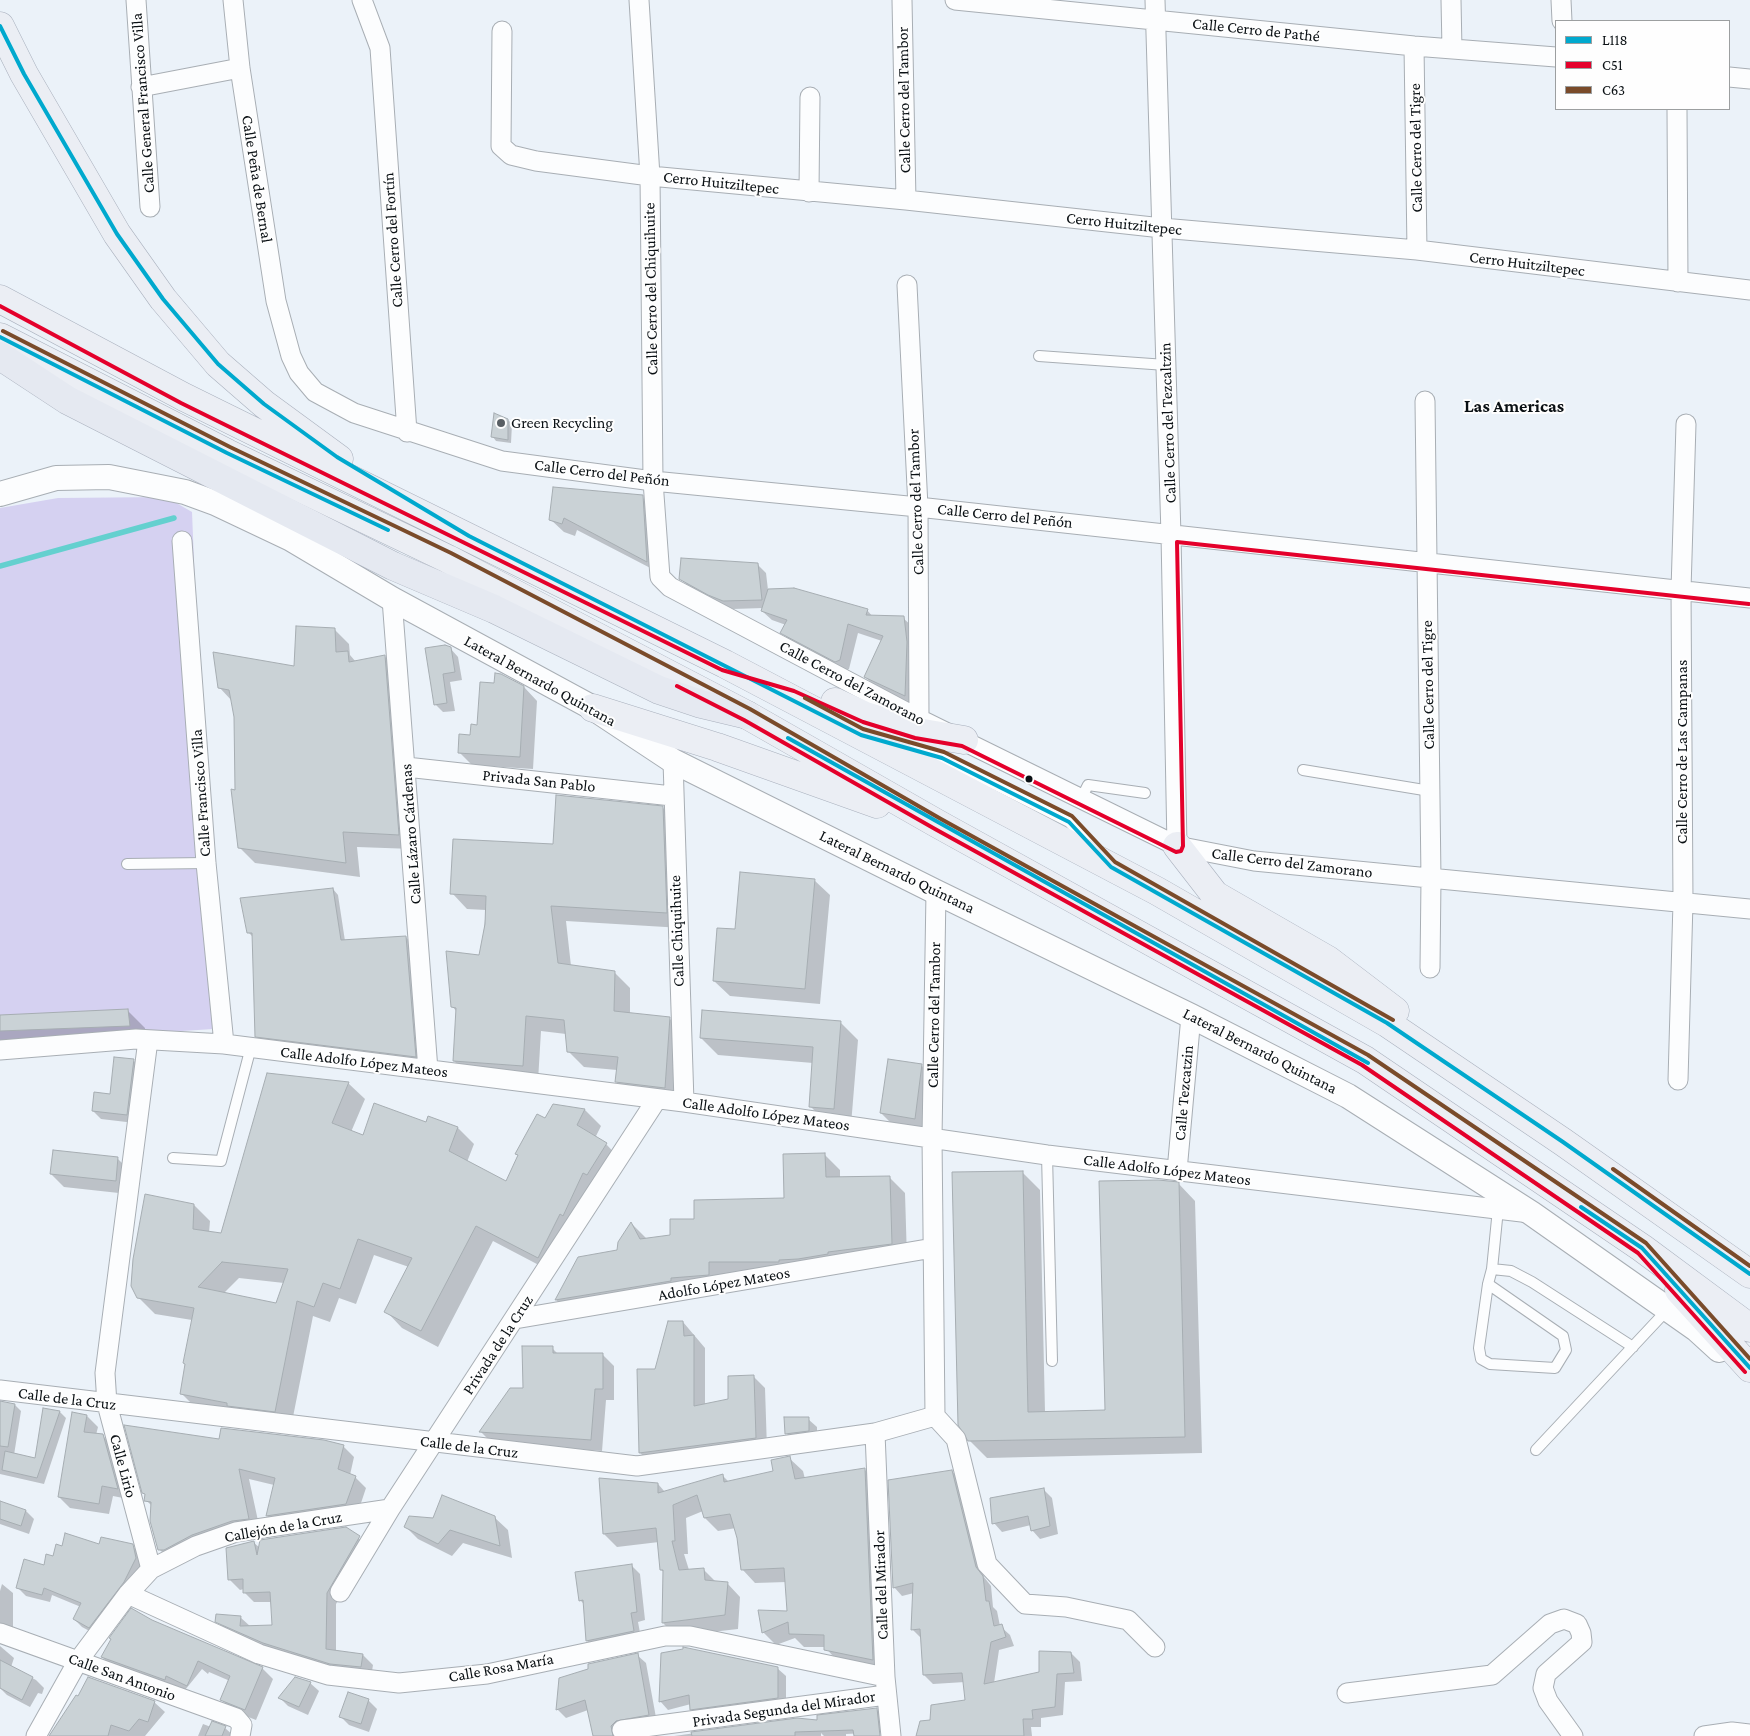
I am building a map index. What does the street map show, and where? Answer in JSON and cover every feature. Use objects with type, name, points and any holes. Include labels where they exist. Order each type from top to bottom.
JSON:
[{"type":"highway","points":[[0,356],[67,400],[393,566],[494,609],[659,690],[701,704],[747,715]]},
{"type":"main road","points":[[0,26],[24,74],[117,234],[163,299],[218,364],[264,404],[336,457],[469,536]]},
{"type":"main road","points":[[0,299],[184,397],[725,664],[1111,867],[1387,1023],[1750,1274]]},
{"type":"main road","points":[[0,337],[227,453],[448,559],[747,715],[938,824],[1365,1060],[1642,1248],[1750,1328]]},
{"type":"main road","points":[[725,664],[796,686],[865,716],[917,732],[964,740]]},
{"type":"main road","points":[[593,708],[717,747],[938,824]]},
{"type":"main road","points":[[1177,846],[1215,895],[1328,960],[1399,1014],[1466,1077]]},
{"type":"main road","points":[[1642,1248],[1750,1368]]},
{"type":"street","name":"Calle General Francisco Villa","points":[[136,0],[150,207]]},
{"type":"street","name":"Calle Peña de Bernal","points":[[233,0],[240,68],[276,301],[291,356]]},
{"type":"street","name":"Calle Cerro del Fortín","points":[[362,0],[380,48],[407,432]]},
{"type":"street","name":"Calle Cerro del Chiquihuite","points":[[639,0],[650,176],[654,480],[660,577]]},
{"type":"street","name":"Calle Cerro del Tambor","points":[[902,0],[906,200]]},
{"type":"street","name":"Calle Cerro de Pathé","points":[[955,0],[1020,4],[1414,46],[1555,57]]},
{"type":"street","name":"Calle Cerro del Tezcaltzin","points":[[1155,0],[1154,19],[1171,535],[1177,846]]},
{"type":"street","points":[[1450,0],[1452,49]]},
{"type":"street","points":[[1561,0],[1562,20]]},
{"type":"street","name":"Cerro Huitziltepec","points":[[502,31],[501,146],[511,155],[536,161],[650,176],[906,200],[1162,228],[1417,250],[1750,290]]},
{"type":"street","name":"Calle Cerro del Tigre","points":[[1414,46],[1417,250]]},
{"type":"street","points":[[141,87],[240,68]]},
{"type":"street","points":[[1730,77],[1750,79]]},
{"type":"street","points":[[809,192],[810,97]]},
{"type":"street","points":[[1677,110],[1678,282]]},
{"type":"street","name":"Calle Cerro del Tambor","points":[[907,284],[918,507],[919,719]]},
{"type":"street","name":"Calle Cerro del Peñón","points":[[291,356],[299,373],[315,392],[354,413],[407,432],[502,461],[654,480],[1750,598]]},
{"type":"street","name":"Calle Cerro del Tigre","points":[[1425,401],[1431,879],[1430,968]]},
{"type":"street","name":"Calle Cerro de Las Campanas","points":[[1678,1080],[1683,902],[1681,590],[1686,424]]},
{"type":"street","name":"Lateral Bernardo Quintana","points":[[0,494],[56,478],[100,477],[185,492],[216,503],[292,539],[392,599],[593,708],[673,761],[1191,1016],[1348,1096],[1531,1213],[1668,1309],[1696,1329],[1750,1380]]},
{"type":"street","name":"Calle Francisco Villa","points":[[182,541],[206,862],[224,1044]]},
{"type":"street","name":"Calle Cerro del Zamorano","points":[[660,577],[670,587],[919,719],[1177,846],[1254,861],[1750,908]]},
{"type":"street","name":"Calle Lázaro Cárdenas","points":[[392,599],[428,1070]]},
{"type":"street","name":"Calle Chiquihuite","points":[[673,761],[672,796],[684,1102]]},
{"type":"street","name":"Privada San Pablo","points":[[406,767],[672,796]]},
{"type":"street","name":"Calle Cerro del Tambor","points":[[932,1138],[936,892]]},
{"type":"street","name":"Calle Tezcatzin","points":[[1177,1171],[1191,1016]]},
{"type":"street","name":"Calle Adolfo López Mateos","points":[[0,1050],[136,1039],[224,1044],[684,1102],[1048,1155],[1531,1213]]},
{"type":"street","name":"Calle Lirio","points":[[148,1040],[105,1373],[107,1404],[151,1569]]},
{"type":"street","name":"Privada de la Cruz","points":[[340,1592],[390,1510],[657,1099]]},
{"type":"street","points":[[932,1138],[935,1416],[956,1439],[987,1564],[1024,1604],[1066,1607],[1128,1620],[1155,1647]]},
{"type":"street","name":"Adolfo López Mateos","points":[[514,1319],[933,1248]]},
{"type":"street","name":"Calle de la Cruz","points":[[0,1390],[637,1466],[874,1433],[935,1416]]},
{"type":"street","name":"Calle del Mirador","points":[[874,1433],[885,1686],[891,1736]]},
{"type":"street","name":"Callejón de la Cruz","points":[[151,1569],[196,1546],[236,1532],[390,1510]]},
{"type":"street","points":[[36,1736],[78,1661],[128,1594],[151,1569]]},
{"type":"street","name":"Calle Rosa María","points":[[128,1594],[259,1654],[328,1674],[399,1684],[487,1674],[665,1636],[690,1636],[885,1686]]},
{"type":"street","points":[[1347,1693],[1492,1676],[1550,1624],[1564,1619],[1577,1624],[1582,1642],[1546,1674],[1543,1688],[1548,1701],[1573,1736]]},
{"type":"street","name":"Calle San Antonio","points":[[0,1632],[236,1718],[241,1731]]},
{"type":"street","name":"Privada Segunda del Mirador","points":[[622,1730],[885,1686]]},
{"type":"street","points":[[1704,1736],[1732,1732],[1750,1734]]},
{"type":"lane","points":[[1039,356],[1166,365]]},
{"type":"lane","points":[[1303,770],[1430,791]]},
{"type":"lane","points":[[1081,799],[1088,785],[1145,793]]},
{"type":"lane","points":[[126,864],[206,862]]},
{"type":"lane","points":[[173,1158],[221,1161],[251,1048]]},
{"type":"lane","points":[[1048,1155],[1052,1361]]},
{"type":"lane","points":[[1488,1284],[1563,1336],[1566,1350],[1555,1368],[1490,1364],[1481,1359],[1479,1348],[1488,1284],[1492,1269],[1498,1209]]},
{"type":"lane","points":[[1492,1269],[1511,1271],[1532,1282],[1633,1346]]},
{"type":"lane","points":[[1536,1450],[1668,1309]]},
{"type":"shaded area","points":[[166,497],[192,512],[213,1029],[0,1043],[0,508],[58,498]]},
{"type":"building","name":"Green Recycling","points":[[494,413],[508,419],[508,440],[491,437]]},
{"type":"building","points":[[553,487],[643,495],[647,562],[564,518],[562,524],[549,520]]},
{"type":"building","points":[[681,558],[758,563],[762,600],[723,601],[708,595],[679,579]]},
{"type":"building","points":[[794,588],[868,609],[866,615],[904,616],[907,642],[905,696],[864,677],[883,636],[848,624],[840,660],[835,662],[780,633],[787,620],[761,611],[768,589]]},
{"type":"building","points":[[296,626],[335,628],[336,652],[348,651],[349,662],[385,655],[399,835],[343,832],[346,863],[238,848],[231,789],[235,790],[234,717],[229,690],[218,688],[213,652],[294,666]]},
{"type":"building","points":[[445,645],[451,647],[455,672],[443,674],[447,703],[434,705],[425,648]]},
{"type":"building","points":[[495,673],[501,674],[524,686],[520,757],[458,753],[459,734],[470,735],[471,724],[477,725],[480,682],[494,683]]},
{"type":"building","points":[[556,795],[663,806],[667,913],[551,906],[558,963],[615,971],[614,1011],[670,1017],[665,1088],[615,1082],[618,1057],[567,1052],[564,1020],[526,1016],[523,1066],[453,1061],[456,1008],[451,1007],[446,951],[479,955],[485,924],[486,896],[450,894],[453,839],[553,844]]},
{"type":"building","points":[[740,872],[815,879],[805,989],[713,981],[717,928],[735,929]]},
{"type":"building","points":[[333,888],[341,940],[406,936],[416,1057],[255,1037],[252,933],[247,933],[240,898]]},
{"type":"building","points":[[128,1009],[130,1026],[0,1031],[0,1015]]},
{"type":"building","points":[[702,1010],[841,1021],[834,1109],[809,1107],[813,1047],[700,1038]]},
{"type":"building","points":[[114,1057],[134,1059],[127,1115],[92,1111],[94,1092],[110,1094]]},
{"type":"building","points":[[888,1059],[922,1064],[915,1119],[880,1113]]},
{"type":"building","points":[[267,1073],[349,1082],[332,1123],[363,1135],[374,1103],[426,1122],[428,1116],[458,1127],[449,1151],[506,1181],[518,1155],[515,1154],[537,1114],[545,1118],[553,1104],[585,1109],[577,1125],[607,1143],[587,1175],[583,1173],[563,1216],[560,1214],[538,1258],[476,1226],[421,1331],[384,1312],[412,1258],[358,1239],[340,1289],[323,1283],[314,1307],[297,1301],[275,1412],[227,1406],[227,1403],[180,1394],[185,1364],[183,1363],[194,1308],[137,1298],[131,1286],[133,1259],[145,1194],[194,1204],[193,1229],[221,1233]],"holes":[[[222,1262],[288,1269],[276,1303],[198,1287]]]},
{"type":"building","points":[[53,1150],[118,1157],[116,1181],[50,1174]]},
{"type":"building","points":[[825,1153],[826,1177],[890,1176],[892,1244],[828,1252],[828,1254],[798,1259],[779,1260],[779,1262],[709,1262],[709,1275],[671,1278],[671,1281],[555,1300],[578,1257],[617,1250],[618,1242],[631,1222],[640,1239],[670,1235],[670,1219],[694,1219],[694,1200],[784,1198],[783,1154]]},
{"type":"building","points":[[1023,1171],[1028,1412],[1105,1410],[1099,1181],[1158,1180],[1179,1182],[1185,1437],[968,1441],[958,1425],[952,1172]]},
{"type":"building","points":[[668,1321],[683,1321],[684,1336],[694,1335],[694,1406],[728,1399],[728,1376],[754,1375],[756,1438],[639,1453],[637,1369],[655,1369]]},
{"type":"building","points":[[522,1346],[553,1346],[553,1353],[603,1353],[603,1389],[595,1389],[591,1440],[479,1432],[510,1388],[523,1388]]},
{"type":"building","points":[[0,1401],[15,1404],[8,1447],[0,1446]]},
{"type":"building","points":[[43,1408],[60,1411],[37,1478],[2,1470],[5,1451],[35,1458]]},
{"type":"building","points":[[72,1412],[87,1415],[84,1432],[103,1434],[118,1489],[102,1486],[99,1504],[58,1497]]},
{"type":"building","points":[[784,1417],[809,1417],[809,1431],[785,1434]]},
{"type":"building","points":[[124,1425],[219,1439],[221,1428],[324,1440],[344,1445],[338,1469],[356,1476],[346,1504],[266,1516],[275,1478],[239,1469],[249,1519],[232,1521],[192,1535],[164,1550],[158,1550],[150,1521],[151,1502],[144,1501],[145,1494],[142,1493]]},
{"type":"building","points":[[790,1456],[795,1479],[865,1468],[873,1660],[824,1650],[824,1635],[789,1634],[788,1622],[762,1633],[758,1610],[787,1611],[784,1568],[741,1570],[737,1538],[730,1514],[704,1518],[697,1495],[673,1505],[675,1541],[672,1541],[679,1570],[704,1568],[705,1580],[728,1582],[725,1615],[662,1623],[663,1570],[660,1570],[656,1528],[603,1534],[599,1478],[658,1483],[658,1493],[723,1474],[724,1482],[773,1471],[771,1460]]},
{"type":"building","points":[[952,1470],[976,1567],[983,1576],[986,1601],[989,1601],[994,1626],[1002,1624],[1006,1637],[991,1642],[984,1684],[1039,1672],[1039,1651],[1071,1652],[1074,1673],[1057,1674],[1055,1707],[1032,1710],[1033,1719],[1023,1719],[1024,1736],[916,1736],[920,1721],[930,1720],[931,1705],[965,1700],[962,1673],[923,1675],[920,1629],[911,1630],[913,1583],[893,1588],[888,1480]]},
{"type":"building","points":[[1044,1488],[1050,1526],[1031,1531],[1028,1516],[992,1524],[990,1498]]},
{"type":"building","points":[[442,1495],[495,1516],[500,1546],[450,1530],[438,1544],[404,1527],[409,1516],[433,1518]]},
{"type":"building","points":[[0,1501],[26,1510],[21,1526],[0,1519]]},
{"type":"building","points":[[346,1527],[360,1536],[327,1593],[326,1649],[363,1654],[361,1667],[330,1664],[263,1643],[215,1622],[216,1614],[241,1616],[240,1626],[272,1625],[270,1592],[243,1593],[243,1579],[228,1580],[226,1548],[254,1541],[257,1555],[260,1540]]},
{"type":"building","points":[[65,1533],[99,1544],[101,1537],[133,1544],[136,1558],[124,1582],[89,1628],[73,1619],[81,1603],[44,1588],[42,1595],[16,1588],[24,1559],[44,1565],[46,1554],[53,1556],[56,1544],[62,1546]]},
{"type":"building","points":[[632,1564],[637,1612],[631,1613],[634,1631],[586,1641],[583,1600],[579,1601],[575,1572]]},
{"type":"building","points":[[131,1608],[152,1620],[263,1667],[245,1710],[220,1700],[230,1676],[198,1661],[187,1686],[166,1676],[165,1680],[101,1657],[111,1639],[109,1638]]},
{"type":"building","points":[[683,1647],[778,1667],[778,1698],[690,1710],[689,1695],[659,1702],[661,1653],[683,1649]]},
{"type":"building","points":[[638,1653],[649,1715],[616,1721],[611,1726],[613,1736],[593,1736],[585,1700],[556,1710],[559,1678],[588,1669],[588,1664]]},
{"type":"building","points":[[0,1660],[33,1677],[22,1700],[0,1688]]},
{"type":"building","points":[[88,1677],[155,1701],[148,1722],[139,1719],[129,1731],[111,1725],[108,1736],[49,1736],[76,1695],[78,1696]]},
{"type":"building","points":[[295,1677],[311,1682],[299,1707],[278,1698]]},
{"type":"building","points":[[348,1692],[369,1699],[361,1724],[339,1717]]},
{"type":"building","points":[[877,1708],[880,1736],[854,1736],[853,1730],[795,1732],[795,1736],[692,1736],[691,1732],[797,1718],[817,1720],[817,1715]]},
{"type":"building","points":[[212,1721],[226,1726],[222,1736],[205,1736]]},
{"type":"waterway","points":[[0,566],[174,518]]},
{"type":"transit line","name":"L118","points":[[0,26],[24,74],[117,234],[163,299],[218,364],[264,404],[337,457],[469,536],[861,735],[942,758],[1069,822],[1111,867],[1387,1023],[1563,1142],[1750,1274]]},
{"type":"transit line","name":"C51","points":[[0,306],[181,403],[722,670],[794,691],[863,722],[915,738],[962,746],[1176,852],[1181,851],[1183,846],[1177,542],[1749,604]]},
{"type":"transit line","name":"C63","points":[[3,331],[230,447],[451,553],[750,709],[941,819],[1368,1055],[1646,1243],[1750,1359]]},
{"type":"transit line","name":"L118","points":[[0,337],[227,453],[388,530]]},
{"type":"transit line","name":"C51","points":[[677,686],[744,720],[935,829],[1362,1065],[1638,1253],[1745,1372]]},
{"type":"transit line","name":"C63","points":[[805,698],[863,729],[944,752],[1072,816],[1115,862],[1393,1020]]},
{"type":"transit line","name":"L118","points":[[788,738],[1368,1063]]},
{"type":"transit line","name":"C63","points":[[1613,1169],[1750,1266]]},
{"type":"transit line","name":"L118","points":[[1581,1207],[1642,1248],[1750,1368]]},
{"type":"place","name":"Green Recycling","points":[[501,423]]},
{"type":"district","name":"Las Americas","points":[[1514,406]]}]
